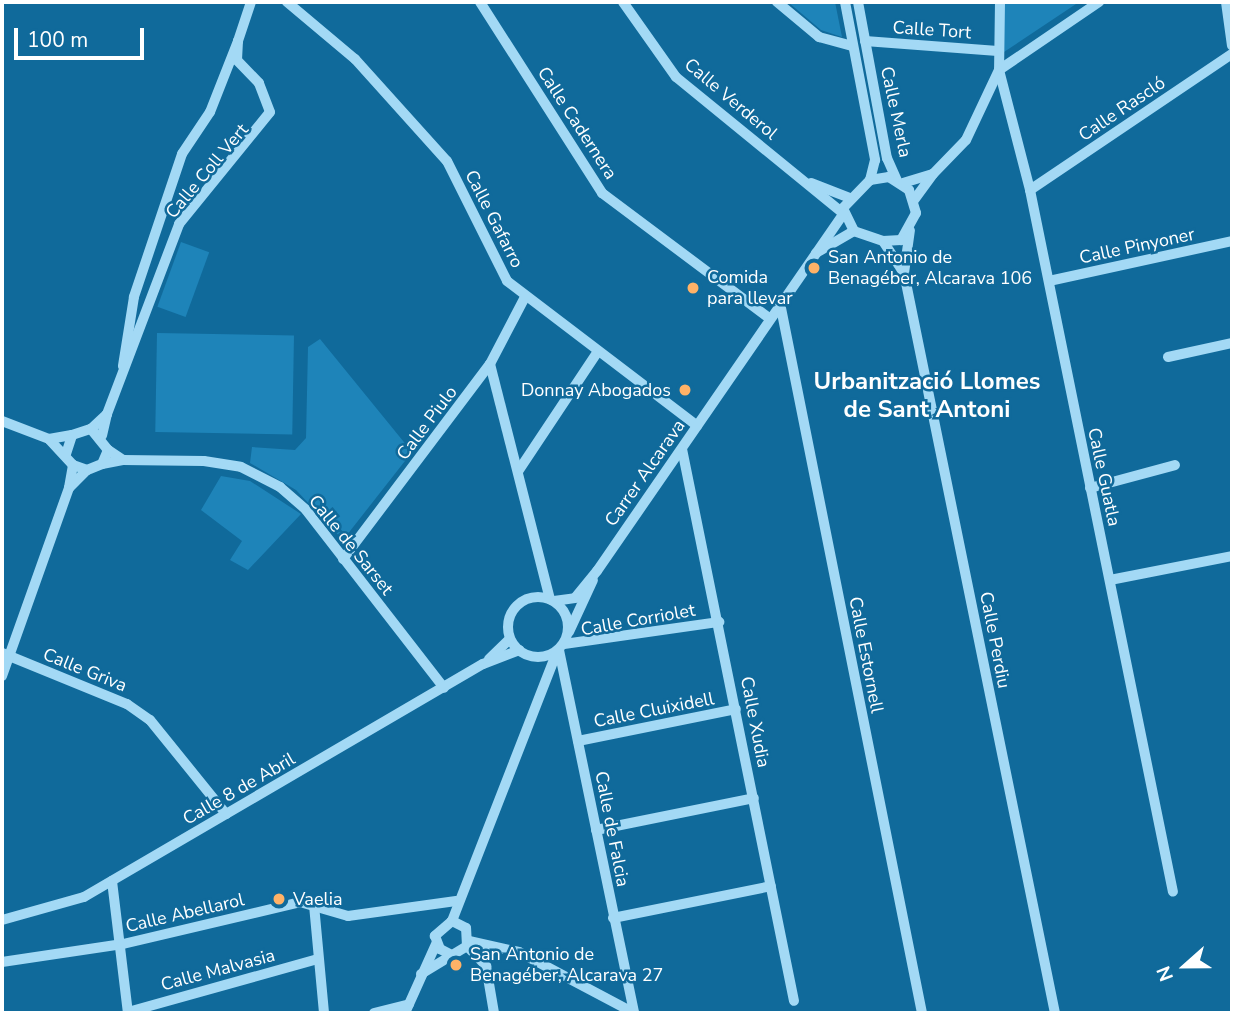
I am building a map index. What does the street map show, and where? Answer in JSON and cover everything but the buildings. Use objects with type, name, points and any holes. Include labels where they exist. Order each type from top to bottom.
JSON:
[{"type":"street","name":"Calle Coll Vert","points":[[123,366],[134,297],[182,154],[210,112],[251,2]]},
{"type":"street","name":"Calle Gafarro","points":[[287,2],[355,59],[447,162],[508,281],[525,297],[697,426]]},
{"type":"street","name":"Calle Cadernera","points":[[480,2],[602,193],[769,318]]},
{"type":"street","name":"Calle Verderol","points":[[623,2],[676,77],[843,214]]},
{"type":"street","points":[[777,2],[819,37],[853,45],[865,42]]},
{"type":"street","name":"Calle Merla","points":[[845,2],[875,160],[870,180]]},
{"type":"street","name":"Calle Merla","points":[[858,2],[887,158],[900,182]]},
{"type":"street","name":"Calle Guatla","points":[[1000,2],[999,70],[1030,190],[1174,892]]},
{"type":"street","points":[[933,174],[900,182],[870,180],[850,198],[843,214],[854,231],[883,241],[901,240],[910,230],[914,200],[933,174],[966,140],[999,70],[1100,2]]},
{"type":"street","points":[[1226,2],[1232,46]]},
{"type":"street","name":"Calle Coll Vert","points":[[102,435],[123,366],[179,223],[270,112],[259,83],[237,60],[237,41]]},
{"type":"street","name":"Calle Tort","points":[[865,42],[998,51]]},
{"type":"street","name":"Calle Rascló","points":[[1030,190],[1232,54]]},
{"type":"street","name":"Calle Verderol","points":[[802,179],[850,198]]},
{"type":"street","points":[[900,182],[914,200]]},
{"type":"street","name":"Carrer Alcarava","points":[[552,600],[575,598],[597,570],[843,214]]},
{"type":"street","name":"Calle Perdiu","points":[[910,230],[904,273],[1055,1013]]},
{"type":"street","name":"Carrer Alcarava","points":[[813,255],[854,231]]},
{"type":"street","name":"Calle Perdiu","points":[[883,241],[904,273]]},
{"type":"street","name":"Calle Pinyoner","points":[[1049,281],[1232,241]]},
{"type":"street","name":"Calle Piulo","points":[[342,559],[490,364],[525,297]]},
{"type":"street","name":"Calle Estornell","points":[[779,303],[922,1013]]},
{"type":"street","points":[[1168,357],[1232,343]]},
{"type":"street","points":[[519,470],[597,351]]},
{"type":"street","points":[[374,1013],[407,1009],[436,944],[437,930],[452,921],[456,901],[544,681],[568,632],[566,614],[552,600],[490,364]]},
{"type":"street","name":"Calle Coll Vert","points":[[91,429],[107,414]]},
{"type":"street","points":[[2,421],[49,439],[66,454],[73,465],[87,470]]},
{"type":"street","points":[[49,439],[91,429],[102,435],[107,450],[102,464],[87,470],[69,488]]},
{"type":"street","points":[[66,454],[72,435]]},
{"type":"street","name":"Calle Xudia","points":[[682,449],[794,1001]]},
{"type":"street","name":"Calle de Sarset","points":[[107,450],[123,460]]},
{"type":"street","name":"Calle de Sarset","points":[[102,464],[123,460],[241,467],[280,487],[342,559],[444,688]]},
{"type":"street","points":[[2,676],[5,655],[69,488],[73,465]]},
{"type":"street","points":[[1090,488],[1175,465]]},
{"type":"street","points":[[1110,580],[1232,556]]},
{"type":"street","name":"Carrer Alcarava","points":[[568,632],[597,570]]},
{"type":"street","points":[[552,600],[519,604],[509,620],[510,639],[519,650],[536,657],[560,648]]},
{"type":"street","name":"Calle Corriolet","points":[[560,648],[719,622]]},
{"type":"street","name":"Calle 8 de Abril","points":[[484,664],[510,639]]},
{"type":"street","name":"Calle de Falcia","points":[[560,648],[634,1013]]},
{"type":"street","name":"Calle 8 de Abril","points":[[2,920],[84,897],[484,664],[519,650]]},
{"type":"street","name":"Calle Griva","points":[[5,655],[127,704],[149,720],[226,814]]},
{"type":"street","points":[[536,657],[544,681]]},
{"type":"street","name":"Calle Cluixidell","points":[[578,741],[736,709]]},
{"type":"street","points":[[596,830],[754,798]]},
{"type":"street","points":[[112,881],[123,944],[128,1012]]},
{"type":"street","points":[[613,918],[771,886]]},
{"type":"street","name":"Calle Abellarol","points":[[2,962],[123,944],[299,902],[348,916],[456,901]]},
{"type":"street","points":[[314,905],[324,1013]]},
{"type":"street","points":[[452,921],[466,928],[468,944],[486,966],[494,1013]]},
{"type":"street","points":[[436,944],[452,955]]},
{"type":"street","points":[[421,974],[468,944],[519,952],[634,1013]]},
{"type":"street","name":"Calle Malvasia","points":[[128,1012],[317,959]]},
{"type":"shaded area","points":[[788,2],[835,2],[842,37],[821,30]]},
{"type":"shaded area","points":[[1004,2],[1079,2],[1004,52]]},
{"type":"shaded area","points":[[181,242],[209,252],[186,317],[157,307]]},
{"type":"shaded area","points":[[157,333],[294,335],[292,434],[155,432]]},
{"type":"shaded area","points":[[320,339],[412,452],[343,540],[296,490],[250,463],[252,447],[295,450],[306,438],[308,347]]},
{"type":"shaded area","points":[[221,476],[250,481],[301,514],[248,570],[230,560],[242,541],[201,510]]},
{"type":"place","name":"San Antonio de Benagéber, Alcarava 106","points":[[814,268]]},
{"type":"place","name":"Comida para llevar","points":[[693,288]]},
{"type":"place","name":"Donnay Abogados","points":[[685,390]]},
{"type":"place","name":"Vaelia","points":[[279,899]]},
{"type":"place","name":"San Antonio de Benagéber, Alcarava 27","points":[[456,965]]},
{"type":"district","name":"Urbanització Llomes de Sant Antoni","points":[[927,396]]}]
